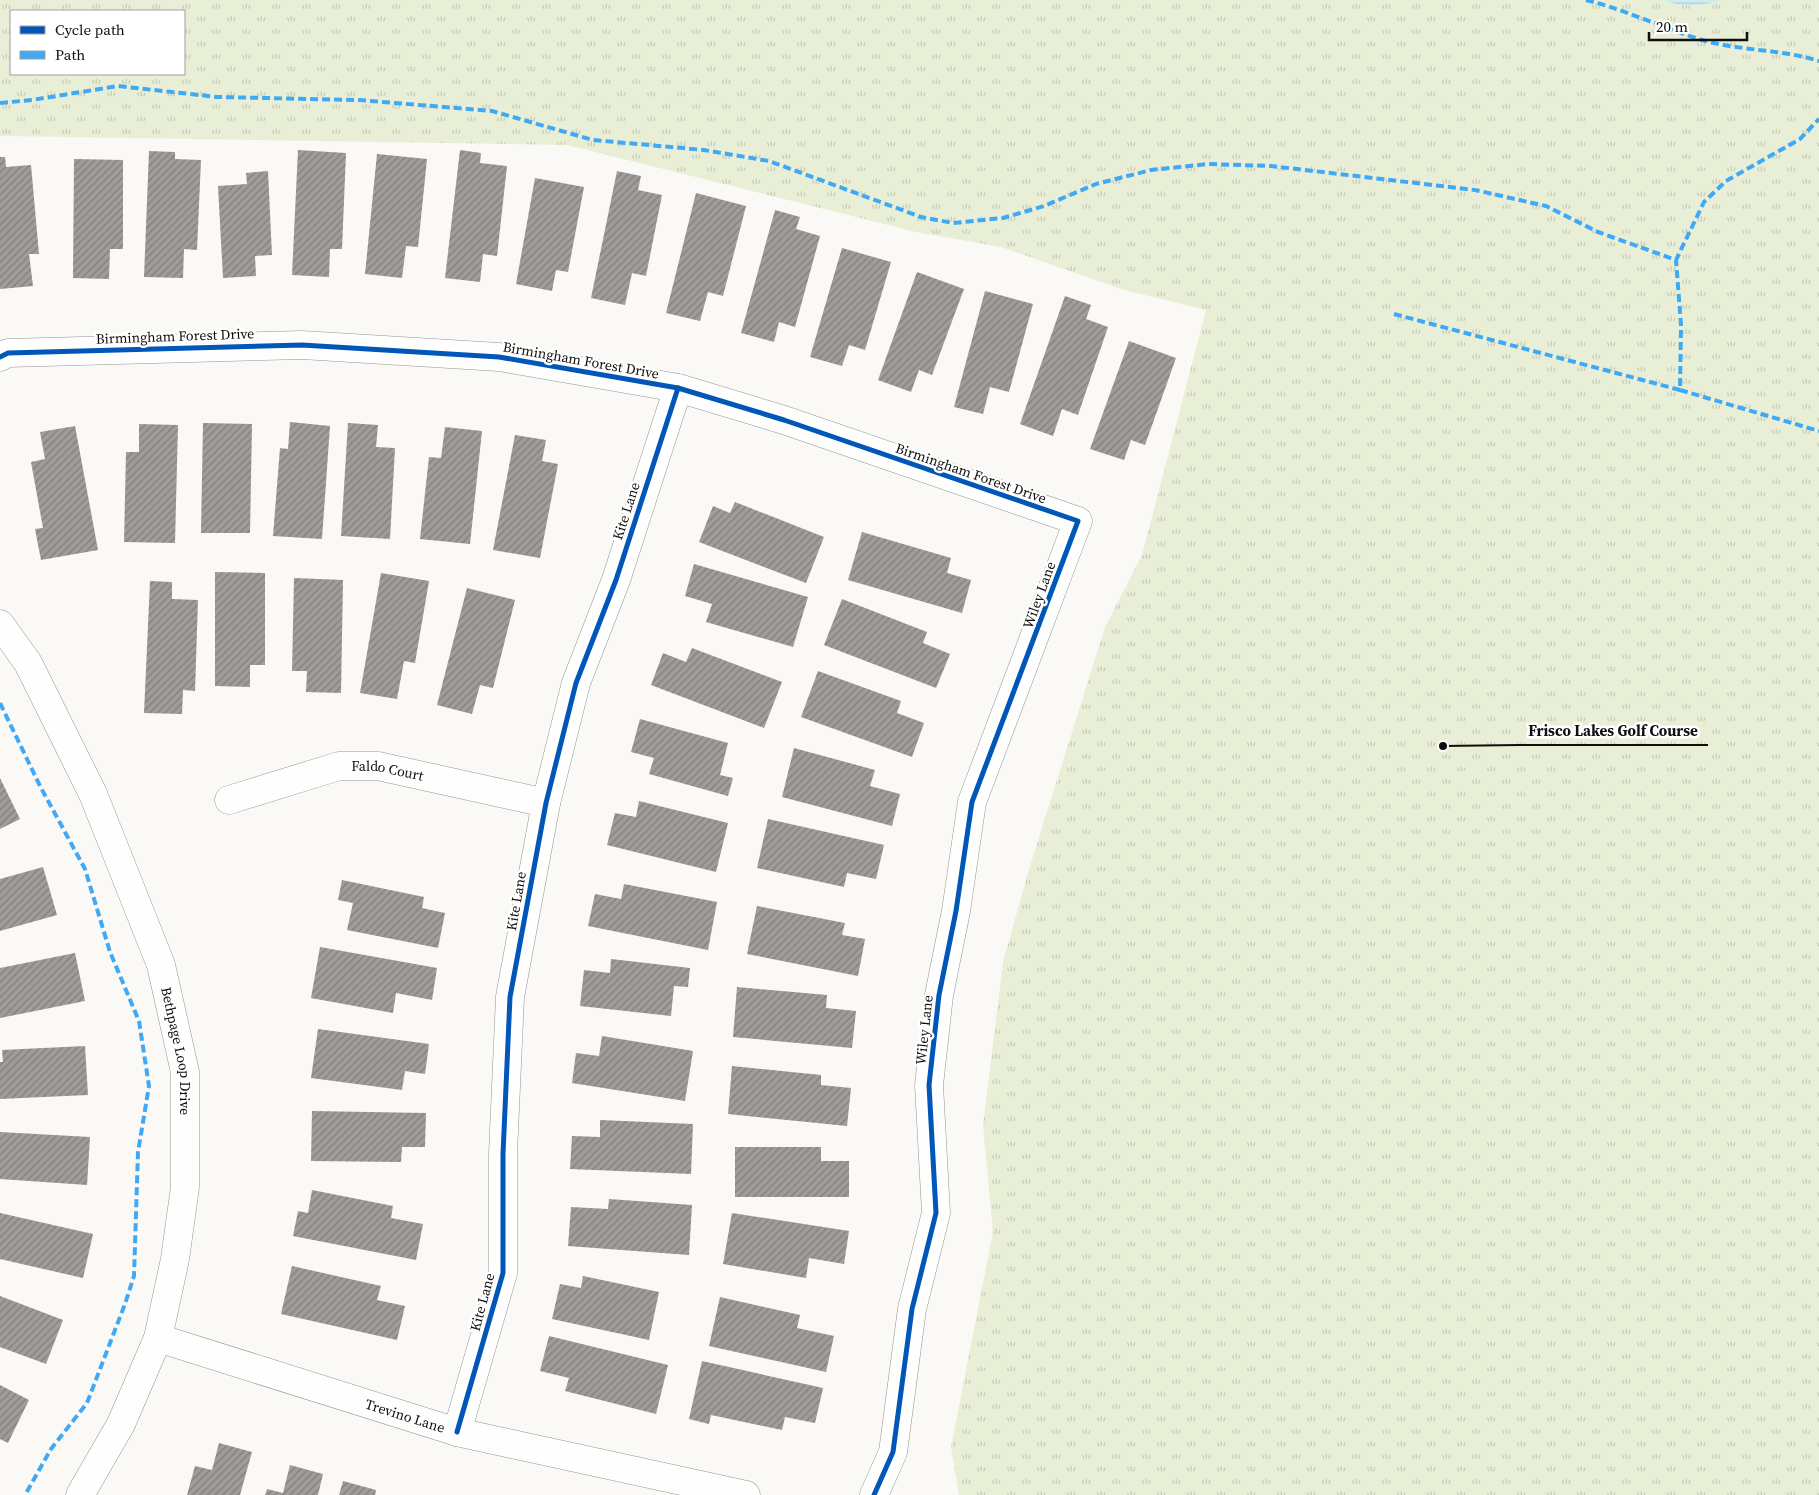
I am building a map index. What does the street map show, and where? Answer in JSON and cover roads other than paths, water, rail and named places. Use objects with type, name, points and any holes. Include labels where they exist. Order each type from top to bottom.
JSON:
[{"type":"street","name":"Birmingham Forest Drive","points":[[0,357],[8,353],[302,344],[499,357],[678,388],[784,420],[1078,521]]},
{"type":"street","name":"Kite Lane","points":[[457,1432],[503,1273],[503,1154],[510,997],[546,803],[576,684],[616,580],[678,388]]},
{"type":"street","name":"Wiley Lane","points":[[874,1495],[892,1452],[912,1309],[936,1213],[929,1085],[939,995],[956,911],[972,802],[1078,521]]},
{"type":"street","name":"Bethpage Loop Drive","points":[[0,624],[28,663],[93,794],[161,965],[184,1072],[185,1187],[175,1259],[158,1338],[121,1424],[80,1495]]},
{"type":"street","name":"Faldo Court","points":[[229,800],[339,766],[378,766],[546,803]]},
{"type":"street","name":"Trevino Lane","points":[[158,1338],[457,1432],[746,1495]]},
{"type":"water","points":[[1662,0],[1720,0],[1691,5]]},
{"type":"place","name":"Frisco Lakes Golf Course","points":[[1443,746]]}]
